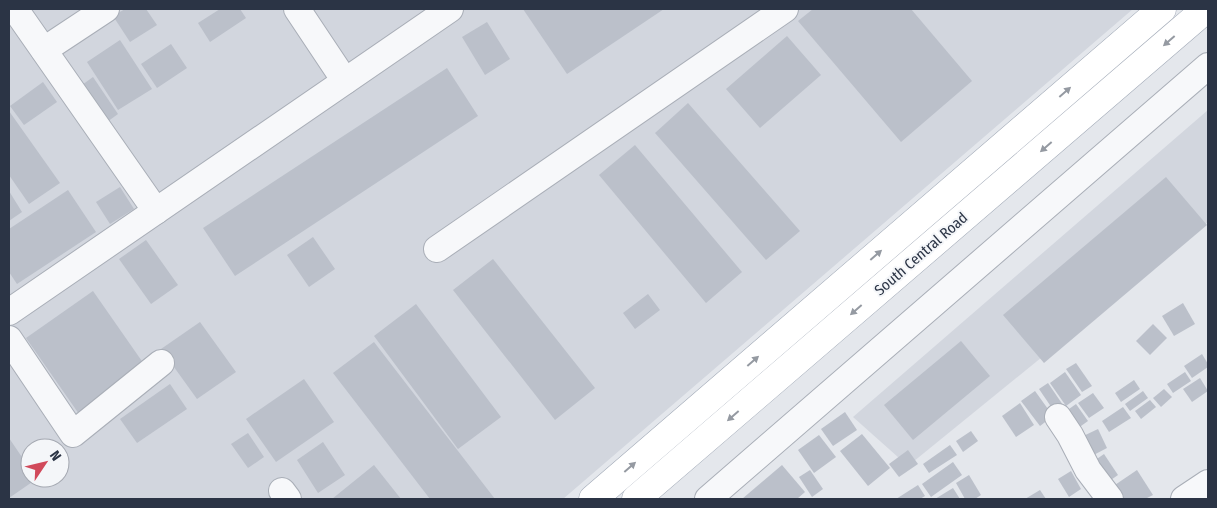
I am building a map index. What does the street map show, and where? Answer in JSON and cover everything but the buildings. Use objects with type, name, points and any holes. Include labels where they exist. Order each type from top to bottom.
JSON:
[{"type":"main road","name":"South Central Road","points":[[593,499],[1162,9]]},
{"type":"main road","name":"South Central Road","points":[[636,499],[1206,9]]},
{"type":"main road","points":[[989,158],[1007,180]]},
{"type":"street","points":[[15,9],[156,211]]},
{"type":"street","points":[[44,50],[106,9]]},
{"type":"street","points":[[297,9],[345,81]]},
{"type":"street","points":[[9,312],[450,9]]},
{"type":"street","points":[[437,249],[785,9]]},
{"type":"street","points":[[708,499],[1208,66]]},
{"type":"street","points":[[9,339],[73,434],[161,363]]},
{"type":"street","points":[[1058,417],[1070,435],[1088,470],[1110,499]]},
{"type":"street","points":[[1184,499],[1208,483]]},
{"type":"shaded area","points":[[9,9],[1133,9],[563,499],[9,499]]},
{"type":"shaded area","points":[[1208,110],[1208,222],[908,466],[853,417]]}]
